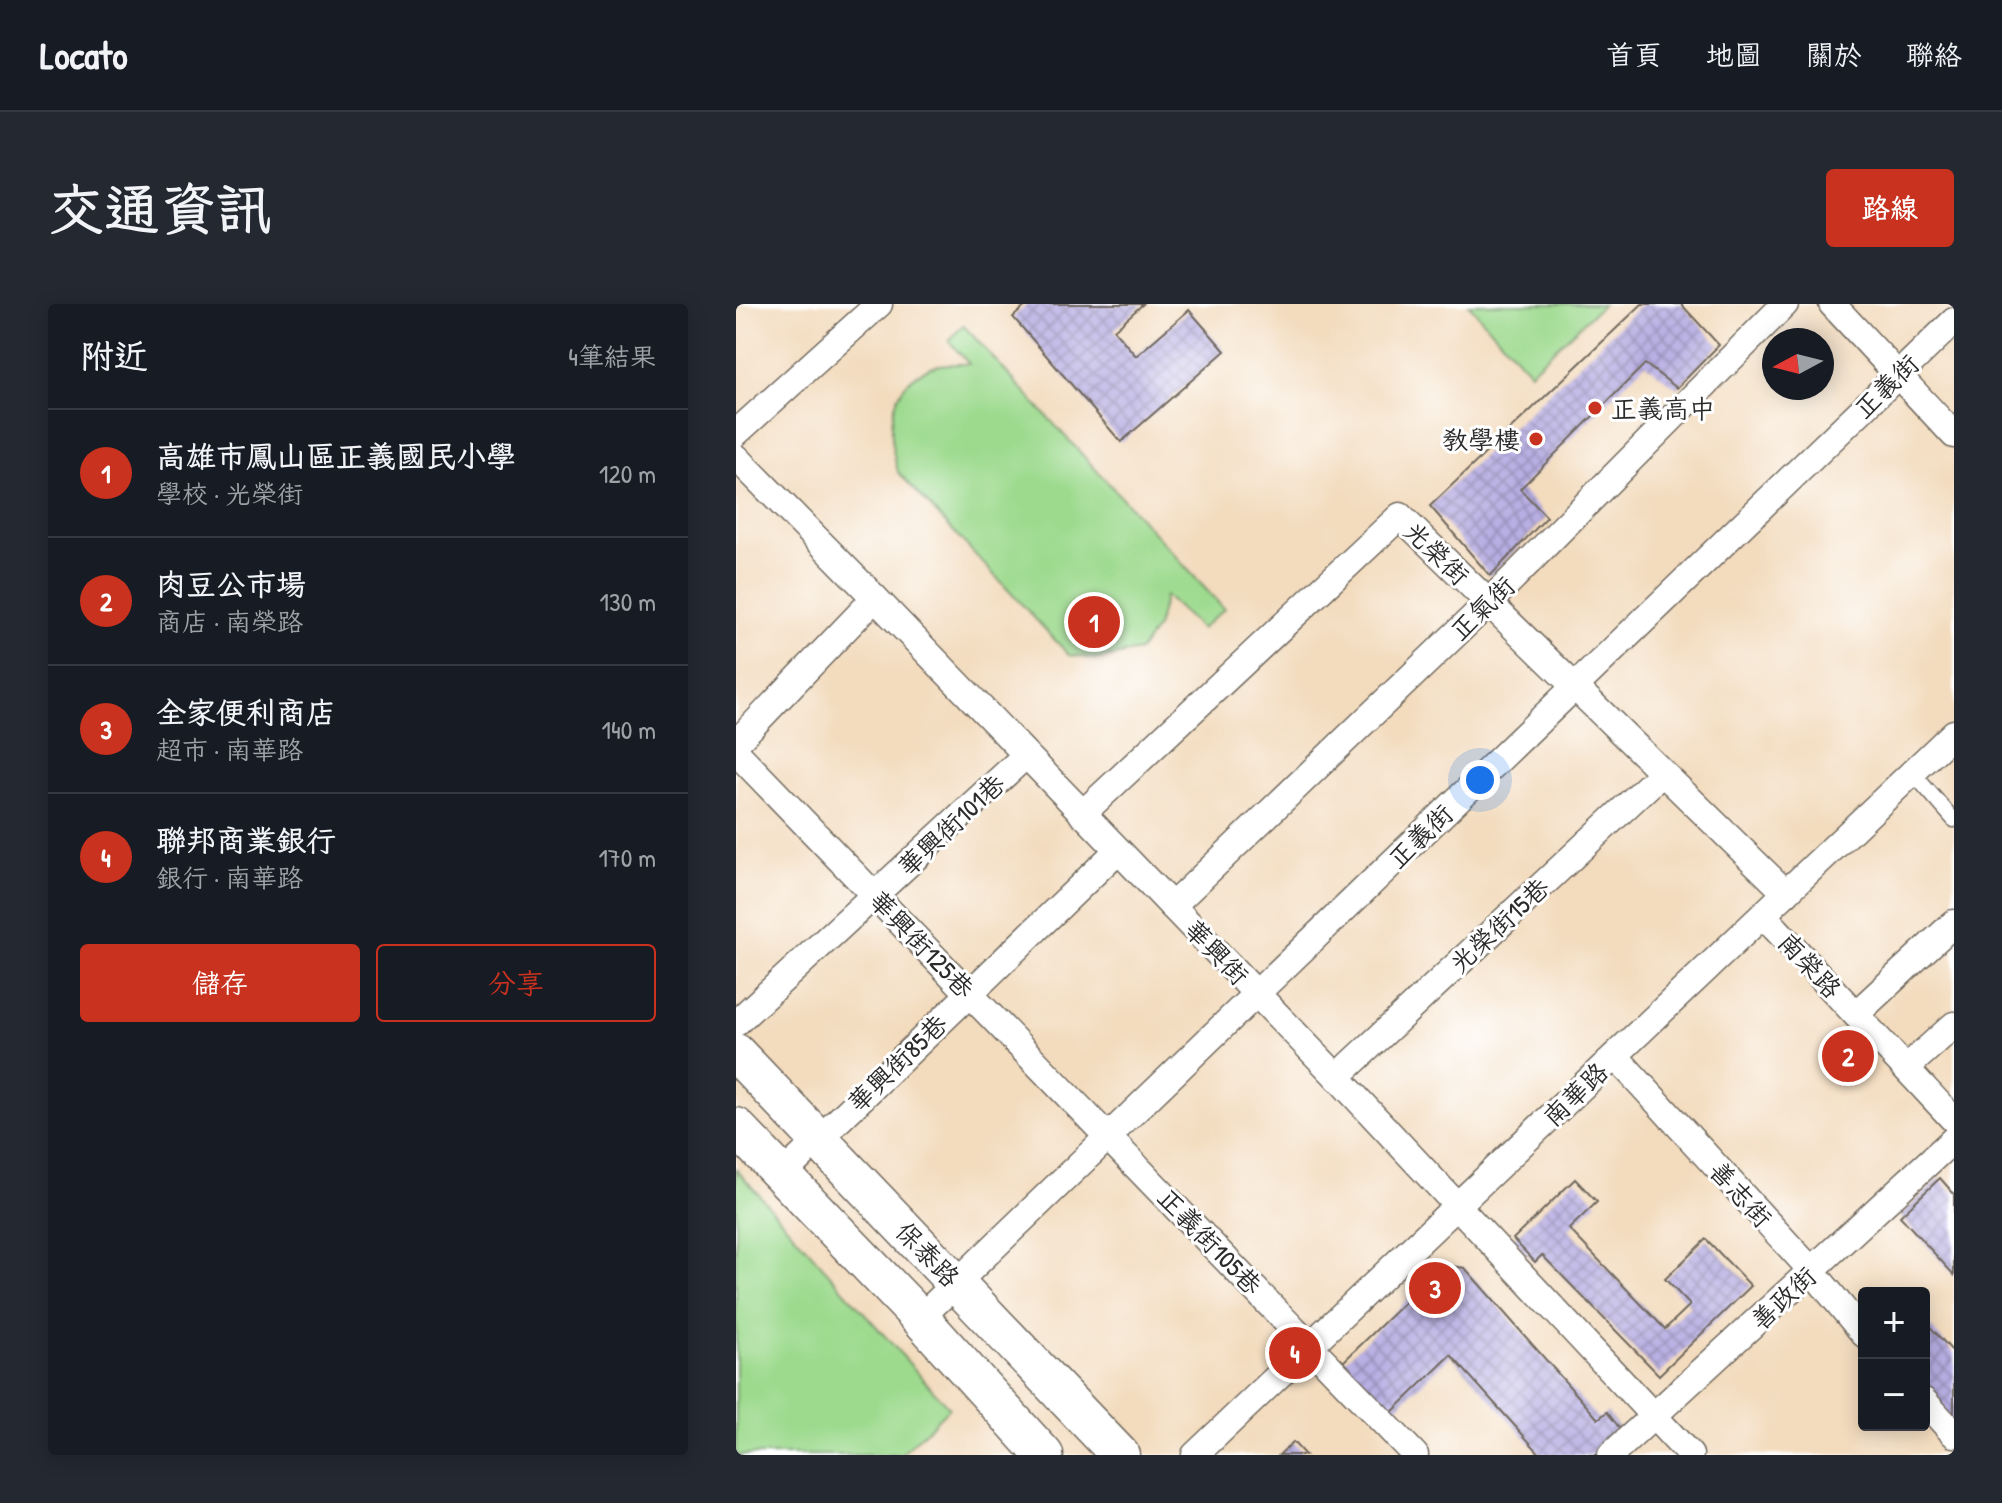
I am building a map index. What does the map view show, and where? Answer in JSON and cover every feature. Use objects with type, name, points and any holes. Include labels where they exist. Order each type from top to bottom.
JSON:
[{"type":"street","points":[[736,433],[879,304]]},
{"type":"street","name":"正氣街","points":[[1172,906],[1488,603],[1785,304]]},
{"type":"street","points":[[1832,304],[1954,435]]},
{"type":"street","name":"正義街","points":[[920,1318],[1954,321]]},
{"type":"street","name":"華興街","points":[[736,457],[1337,1077],[1690,1455]]},
{"type":"street","name":"光榮街","points":[[1082,814],[1400,516],[1786,893]]},
{"type":"street","points":[[736,743],[875,598]]},
{"type":"street","name":"南華路","points":[[1195,1455],[1954,733]]},
{"type":"street","name":"華興街125巷","points":[[736,752],[1109,1136]]},
{"type":"street","name":"華興街101巷","points":[[736,1023],[1025,756]]},
{"type":"street","name":"光榮街15巷","points":[[1337,1077],[1662,773]]},
{"type":"street","name":"華興街85巷","points":[[782,1175],[1117,851]]},
{"type":"street","name":"南榮路","points":[[1763,915],[1954,1120]]},
{"type":"street","points":[[1856,1014],[1954,923]]},
{"type":"street","points":[[1906,1068],[1954,1025]]},
{"type":"street","name":"保泰路","points":[[736,1053],[1120,1455]]},
{"type":"street","name":"善志街","points":[[1615,1056],[1812,1271],[1858,1327]]},
{"type":"street","name":"保泰路","points":[[736,1127],[920,1318],[1044,1455]]},
{"type":"street","name":"正義街105巷","points":[[1109,1136],[1415,1455]]},
{"type":"street","name":"善政街","points":[[1611,1455],[1954,1139]]},
{"type":"street","points":[[1930,1408],[1954,1434]]},
{"type":"lane","points":[[1912,772],[1954,820]]},
{"type":"green space","points":[[1468,304],[1603,304],[1530,372]]},
{"type":"green space","points":[[963,325],[1224,609],[1201,629],[1165,596],[1157,627],[1139,651],[1098,659],[1069,655],[898,472],[892,429],[897,401],[912,378],[925,370],[941,365],[969,364],[949,341]]},
{"type":"green space","points":[[736,1169],[949,1408],[901,1455],[736,1455]]},
{"type":"building","points":[[1028,304],[1143,304],[1114,330],[1136,356],[1189,310],[1225,351],[1121,442],[1013,317]]},
{"type":"building","name":"教學樓","points":[[1642,304],[1681,304],[1719,345],[1677,388],[1645,364],[1520,489],[1547,517],[1490,576],[1430,506]]},
{"type":"building","points":[[1940,1178],[1954,1194],[1954,1275],[1900,1216]]},
{"type":"building","points":[[1575,1179],[1597,1202],[1569,1229],[1665,1329],[1690,1305],[1665,1279],[1706,1239],[1751,1286],[1659,1375],[1542,1255],[1535,1262],[1513,1239]]},
{"type":"building","points":[[1450,1266],[1465,1268],[1598,1419],[1607,1412],[1625,1435],[1602,1455],[1541,1455],[1451,1355],[1389,1415],[1341,1364],[1439,1269]]},
{"type":"building","points":[[1930,1327],[1954,1353],[1954,1434],[1930,1408]]},
{"type":"building","points":[[1293,1442],[1305,1455],[1279,1455]]},
{"type":"place","name":"正義高中","points":[[1595,408]]},
{"type":"place","name":"教學樓","points":[[1536,439]]},
{"type":"place","name":"高雄市鳳山區正義國民小學","points":[[1094,622]]},
{"type":"place","name":"肉豆公市場","points":[[1848,1056]]},
{"type":"place","name":"全家便利商店","points":[[1435,1288]]},
{"type":"place","name":"聯邦商業銀行","points":[[1295,1353]]}]
